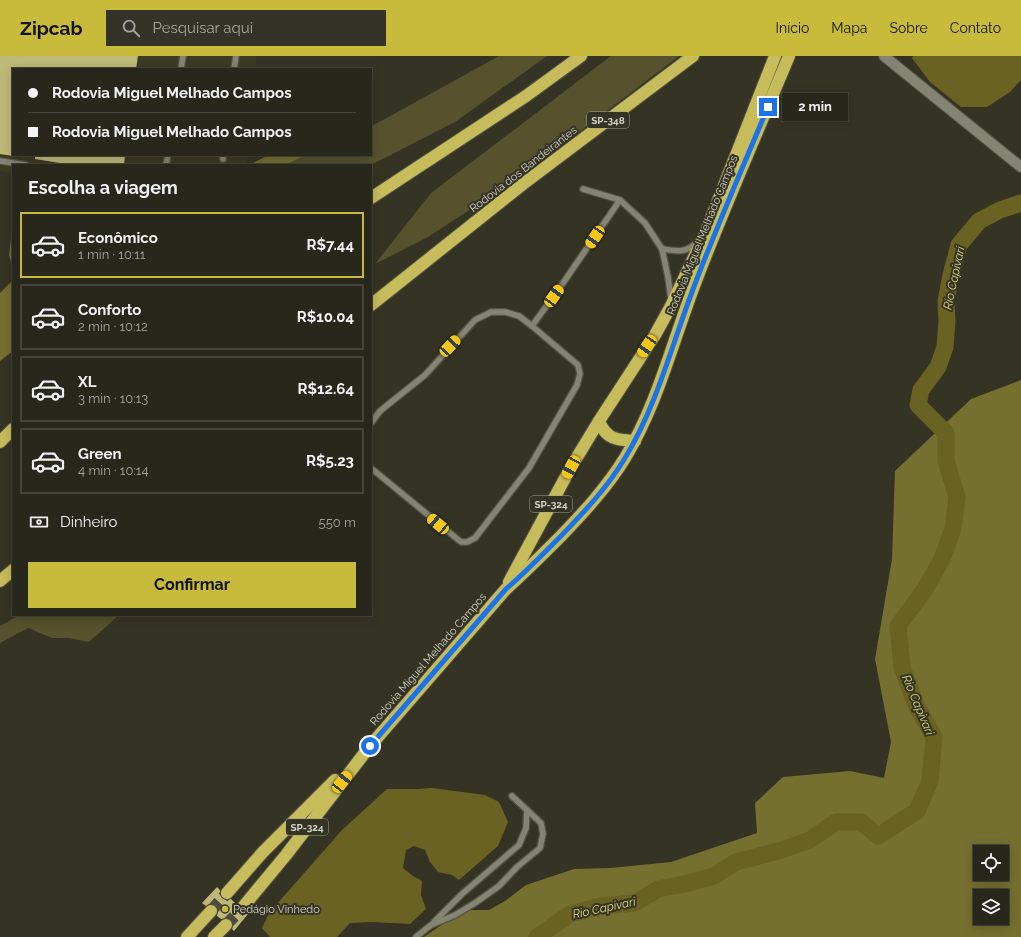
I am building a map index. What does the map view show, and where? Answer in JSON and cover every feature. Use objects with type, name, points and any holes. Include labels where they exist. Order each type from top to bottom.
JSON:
[{"type":"highway","points":[[372,197],[526,96],[582,56]]},
{"type":"highway","name":"Rodovia dos Bandeirantes","points":[[372,304],[523,184],[693,56]]},
{"type":"highway","name":"Rodovia Miguel Melhado Campos","points":[[506,589],[571,467],[626,378],[655,335],[671,306],[705,234],[775,56]]},
{"type":"highway","name":"Rodovia Miguel Melhado Campos","points":[[243,907],[286,855],[370,746],[506,589],[523,575],[590,507],[625,458],[655,396],[703,263],[789,59]]},
{"type":"highway","points":[[599,421],[602,430],[608,435],[624,440],[635,440]]},
{"type":"highway","points":[[0,442],[12,431]]},
{"type":"highway","points":[[0,581],[12,571]]},
{"type":"highway","name":"Rodovia Miguel Melhado Campos","points":[[227,893],[263,852],[370,746]]},
{"type":"highway","points":[[187,937],[211,912]]},
{"type":"highway","points":[[214,937],[226,925]]},
{"type":"street","points":[[884,56],[1021,167]]},
{"type":"lane","points":[[181,68],[183,56]]},
{"type":"lane","points":[[234,68],[236,56]]},
{"type":"lane","points":[[0,161],[20,164]]},
{"type":"lane","points":[[583,189],[620,200],[645,223],[662,249],[668,277],[671,306]]},
{"type":"lane","points":[[532,326],[620,200]]},
{"type":"lane","points":[[662,249],[679,251],[687,250],[705,234]]},
{"type":"lane","points":[[372,422],[380,411],[426,375],[475,320],[490,312],[505,312],[519,316],[578,365],[580,374],[577,385],[529,468],[475,538],[468,542],[461,542],[372,469]]},
{"type":"lane","points":[[431,925],[455,915],[475,903],[499,886],[517,867],[540,848],[543,834],[541,823],[512,796]]},
{"type":"lane","points":[[416,937],[431,925],[462,894],[519,845],[526,828],[527,810]]},
{"type":"shaded area","points":[[0,56],[256,56],[256,68],[12,68],[12,156],[248,156],[247,161],[242,164],[12,164],[12,173],[0,171]]},
{"type":"shaded area","points":[[499,56],[547,56],[455,122],[372,164],[287,164],[304,156],[372,156],[372,126]]},
{"type":"shaded area","points":[[611,56],[679,56],[520,177],[428,237],[375,264],[431,193]]},
{"type":"shaded area","points":[[913,56],[1021,56],[1021,80],[1010,92],[987,107],[961,107],[930,82],[912,58]]},
{"type":"shaded area","points":[[267,156],[304,156],[287,164],[251,164]]},
{"type":"shaded area","points":[[11,238],[12,238],[12,266],[9,255]]},
{"type":"shaded area","points":[[12,281],[12,352],[0,361],[0,293]]},
{"type":"shaded area","points":[[1021,380],[1021,937],[424,937],[463,910],[489,910],[505,901],[526,885],[574,869],[611,868],[671,862],[757,833],[755,803],[783,777],[850,771],[884,778],[891,742],[875,659],[892,559],[895,471],[971,399]]},
{"type":"shaded area","points":[[18,616],[118,616],[89,642],[69,638],[52,638],[28,628],[0,643],[0,626]]},
{"type":"shaded area","points":[[432,788],[485,795],[499,802],[508,822],[498,846],[459,880],[452,875],[438,872],[430,862],[425,850],[414,846],[406,850],[403,868],[422,881],[421,895],[426,909],[410,924],[371,922],[350,923],[337,937],[270,937],[262,928],[269,913],[342,830],[387,789]]},
{"type":"building","points":[[0,56],[138,56],[136,68],[12,68],[12,156],[0,154]]},
{"type":"building","points":[[35,156],[125,156],[124,164],[66,164],[35,159]]},
{"type":"building","name":"Pedágio Vinhedo","points":[[217,887],[220,890],[220,895],[222,898],[226,900],[231,899],[236,904],[236,909],[238,912],[241,914],[248,914],[234,931],[232,929],[233,923],[231,919],[221,919],[217,916],[218,909],[216,905],[209,904],[206,906],[202,903]]},
{"type":"waterway","name":"Rio Capivari","points":[[537,937],[570,914],[601,906],[635,903],[658,889],[685,884],[714,876],[736,862],[782,850],[810,840],[836,822],[861,822],[878,836],[917,811],[930,781],[934,737],[916,705],[902,667],[898,626],[925,589],[942,559],[953,529],[957,497],[946,461],[946,433],[918,405],[921,390],[938,367],[945,347],[947,321],[946,301],[959,245],[979,221],[1000,210],[1021,203]]},
{"type":"tunnel","points":[[211,911],[227,893]]},
{"type":"tunnel","points":[[226,925],[243,907]]},
{"type":"place","name":"Pedágio Vinhedo","points":[[225,909]]},
{"type":"route","points":[[370,746],[506,589],[523,575],[590,507],[625,458],[655,396],[703,263],[768,107]]}]
